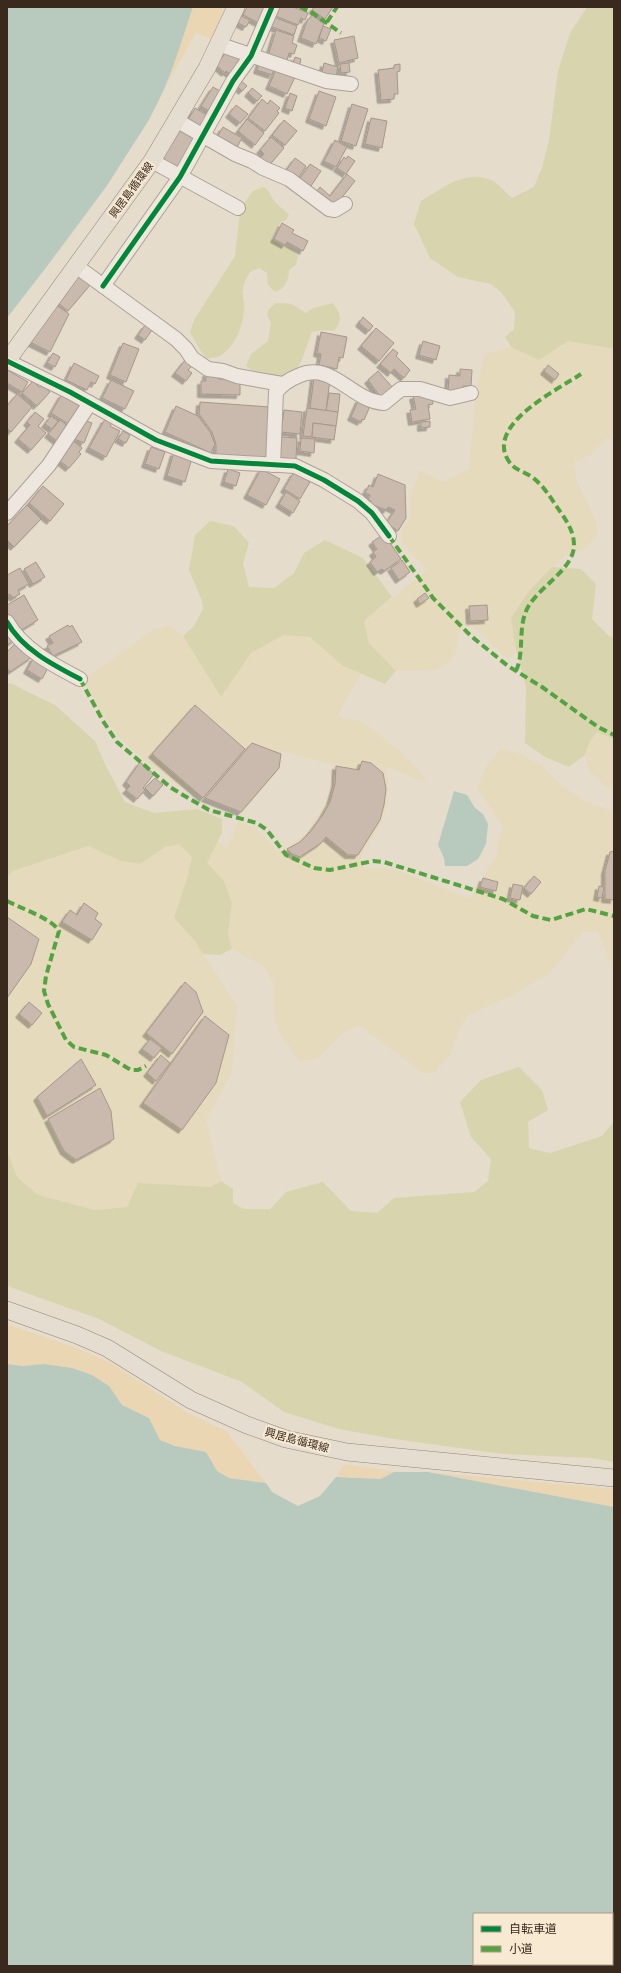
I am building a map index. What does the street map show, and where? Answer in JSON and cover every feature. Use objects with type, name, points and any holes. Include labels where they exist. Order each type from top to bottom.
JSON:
[{"type":"main road","name":"興居島循環線","points":[[7,361],[152,161],[207,68],[236,7]]},
{"type":"main road","name":"興居島循環線","points":[[7,1310],[77,1335],[107,1348],[191,1400],[247,1425],[286,1439],[348,1452],[614,1478]]},
{"type":"street","points":[[103,286],[180,178],[233,81],[251,56],[272,7]]},
{"type":"street","points":[[218,44],[326,81],[351,84]]},
{"type":"street","points":[[176,120],[235,154],[289,179],[329,209],[335,210],[345,204]]},
{"type":"street","points":[[152,161],[180,178],[238,208]]},
{"type":"street","points":[[76,266],[176,339],[186,349],[192,358],[208,369],[282,384]]},
{"type":"street","points":[[7,361],[90,403],[156,440],[211,461],[295,466],[324,480],[358,501],[372,513],[389,536]]},
{"type":"street","points":[[273,465],[276,392],[282,384],[309,372],[322,373],[336,379],[356,394],[375,402],[384,403],[401,389],[420,389],[450,398],[471,393]]},
{"type":"street","points":[[7,513],[49,465],[90,403]]},
{"type":"street","points":[[7,622],[12,630],[32,650],[80,679]]},
{"type":"shaded area","points":[[7,7],[193,7],[174,65],[156,107],[134,146],[82,222],[7,318]]},
{"type":"shaded area","points":[[587,7],[614,7],[614,349],[568,341],[539,360],[511,347],[505,337],[514,329],[515,312],[501,292],[491,284],[458,277],[430,258],[414,224],[421,201],[456,181],[465,178],[474,177],[493,181],[512,198],[534,187],[542,168],[549,140],[558,71],[570,33]]},
{"type":"shaded area","points":[[264,187],[276,203],[289,215],[286,220],[281,222],[271,239],[284,247],[290,248],[298,256],[296,265],[289,270],[287,281],[284,286],[275,292],[268,285],[267,273],[259,268],[250,272],[243,286],[243,318],[234,343],[222,355],[214,358],[206,358],[190,332],[194,320],[235,256],[239,219],[244,203],[253,191]]},
{"type":"shaded area","points":[[276,303],[292,304],[306,313],[313,308],[333,303],[338,310],[340,317],[339,324],[334,331],[323,330],[312,332],[299,366],[288,375],[279,376],[259,373],[246,366],[251,354],[268,341],[271,323],[267,315],[269,309]]},
{"type":"shaded area","points":[[568,341],[614,349],[614,441],[608,438],[589,456],[574,462],[577,482],[596,520],[597,537],[585,549],[565,556],[528,592],[511,618],[516,650],[512,658],[507,658],[468,622],[459,632],[455,656],[437,670],[396,671],[369,643],[364,621],[427,570],[403,545],[400,534],[410,517],[411,495],[420,470],[443,482],[469,469],[475,399],[484,355],[511,347],[539,360]]},
{"type":"shaded area","points":[[210,521],[234,526],[249,543],[243,563],[249,587],[274,588],[294,573],[304,553],[325,540],[363,558],[392,597],[364,621],[369,643],[396,671],[385,684],[343,666],[310,637],[284,635],[251,653],[221,697],[183,636],[194,626],[203,609],[202,601],[189,570],[195,535]]},
{"type":"shaded area","points":[[552,567],[581,569],[596,584],[592,619],[610,637],[614,636],[614,739],[597,732],[590,741],[585,755],[569,767],[545,757],[525,743],[526,687],[516,650],[511,618],[528,592]]},
{"type":"shaded area","points":[[169,626],[183,636],[221,697],[251,653],[284,635],[310,637],[343,666],[361,674],[337,716],[360,721],[378,733],[403,754],[426,778],[423,782],[389,767],[385,770],[388,781],[386,807],[382,822],[362,854],[364,868],[380,868],[399,871],[470,898],[496,856],[502,825],[477,788],[485,768],[500,749],[517,753],[541,765],[561,785],[585,801],[614,812],[614,971],[598,932],[583,932],[550,973],[513,995],[470,1014],[460,1027],[450,1055],[434,1073],[423,1073],[359,1025],[344,1032],[317,1059],[300,1061],[282,1038],[275,1021],[274,985],[264,966],[232,949],[228,934],[232,903],[224,881],[206,863],[218,841],[228,847],[238,821],[256,828],[278,853],[298,840],[309,830],[328,800],[333,784],[333,765],[282,751],[280,768],[242,813],[210,802],[179,786],[136,753],[119,737],[103,715],[83,680],[155,629]]},
{"type":"shaded area","points":[[10,683],[55,705],[95,741],[125,802],[154,813],[197,809],[222,819],[222,833],[207,863],[224,881],[232,903],[228,934],[232,949],[220,955],[203,954],[195,941],[174,918],[188,875],[192,857],[179,844],[165,847],[140,864],[121,861],[88,846],[13,871],[7,877],[7,684]]},
{"type":"shaded area","points":[[597,732],[614,739],[614,788],[604,786],[588,770],[585,755],[590,741]]},
{"type":"shaded area","points":[[454,791],[467,795],[475,808],[483,814],[488,824],[486,844],[478,859],[467,866],[445,866],[444,858],[438,845]]},
{"type":"shaded area","points":[[179,844],[192,856],[188,875],[174,918],[195,941],[237,1006],[232,1072],[206,1120],[221,1181],[211,1187],[139,1183],[128,1207],[95,1210],[38,1195],[17,1177],[7,1151],[7,877],[13,871],[88,846],[121,861],[140,864],[165,847]]},
{"type":"shaded area","points":[[519,1067],[542,1090],[548,1110],[528,1122],[529,1148],[550,1153],[602,1136],[614,1121],[614,1462],[591,1458],[503,1454],[394,1439],[339,1429],[284,1412],[242,1382],[161,1351],[99,1319],[7,1286],[7,1151],[17,1177],[38,1195],[95,1210],[127,1207],[138,1183],[211,1187],[221,1181],[233,1189],[233,1203],[244,1209],[270,1209],[286,1192],[323,1182],[351,1211],[377,1213],[394,1198],[474,1192],[488,1181],[491,1159],[471,1137],[460,1102],[481,1080]]},
{"type":"shaded area","points":[[7,1364],[23,1366],[44,1364],[72,1368],[92,1375],[109,1386],[122,1405],[149,1418],[160,1440],[175,1446],[206,1452],[217,1471],[229,1478],[266,1483],[272,1492],[298,1506],[320,1496],[336,1477],[381,1479],[394,1472],[428,1472],[614,1507],[614,1966],[7,1966]]},
{"type":"sand","points":[[193,7],[226,7],[211,39],[196,32],[162,93]]},
{"type":"sand","points":[[7,1324],[76,1348],[111,1363],[188,1413],[226,1431],[266,1483],[229,1478],[217,1471],[206,1452],[175,1446],[160,1440],[149,1418],[122,1405],[109,1386],[92,1375],[72,1368],[44,1364],[23,1366],[7,1364]]},
{"type":"sand","points":[[345,1464],[394,1472],[382,1479],[336,1477]]},
{"type":"sand","points":[[428,1472],[614,1489],[614,1507]]},
{"type":"pier","points":[[168,82],[151,122],[108,188],[7,320],[106,187],[149,120]]},
{"type":"building","points":[[247,7],[269,7],[261,24],[243,15]]},
{"type":"building","points":[[276,7],[293,7],[308,13],[305,20],[301,18],[298,25],[273,15]]},
{"type":"building","points":[[314,7],[333,7],[325,19],[312,10]]},
{"type":"building","points":[[312,15],[324,24],[316,44],[301,38],[307,21]]},
{"type":"building","points":[[241,16],[250,20],[246,27],[238,23]]},
{"type":"building","points":[[271,16],[297,26],[294,35],[267,25]]},
{"type":"building","points":[[323,26],[331,29],[326,41],[319,38]]},
{"type":"building","points":[[276,30],[294,36],[292,43],[297,45],[294,54],[289,53],[286,64],[267,59]]},
{"type":"building","points":[[354,36],[358,58],[339,63],[334,40]]},
{"type":"building","points":[[228,50],[245,63],[233,76],[226,71],[225,73],[216,65]]},
{"type":"building","points":[[295,57],[301,59],[299,68],[292,66]]},
{"type":"building","points":[[260,61],[275,67],[272,75],[257,70]]},
{"type":"building","points":[[324,63],[338,67],[335,80],[321,77]]},
{"type":"building","points":[[349,63],[350,72],[341,73],[340,64]]},
{"type":"building","points":[[400,64],[400,71],[397,72],[398,94],[394,94],[394,99],[381,100],[378,70],[394,68],[394,65]]},
{"type":"building","points":[[277,67],[296,75],[287,94],[269,86]]},
{"type":"building","points":[[239,79],[247,86],[242,91],[235,84]]},
{"type":"building","points":[[213,87],[225,94],[214,114],[201,106]]},
{"type":"building","points":[[252,88],[262,96],[257,101],[248,93]]},
{"type":"building","points":[[319,91],[336,97],[326,126],[309,119]]},
{"type":"building","points":[[290,93],[297,96],[292,111],[285,108]]},
{"type":"building","points":[[262,99],[268,104],[270,100],[280,108],[277,111],[279,113],[265,131],[248,118]]},
{"type":"building","points":[[352,104],[368,109],[356,146],[341,141]]},
{"type":"building","points":[[236,105],[248,114],[240,123],[229,114]]},
{"type":"building","points":[[195,108],[212,118],[203,133],[186,123]]},
{"type":"building","points":[[371,118],[387,121],[382,148],[365,144]]},
{"type":"building","points":[[247,119],[264,133],[255,145],[238,131]]},
{"type":"building","points":[[284,120],[297,131],[285,145],[272,135]]},
{"type":"building","points":[[182,126],[201,138],[179,174],[160,162]]},
{"type":"building","points":[[223,127],[242,138],[235,151],[215,140]]},
{"type":"building","points":[[271,137],[284,148],[267,168],[258,161],[264,154],[260,150]]},
{"type":"building","points":[[335,140],[347,147],[336,167],[324,161]]},
{"type":"building","points":[[348,156],[355,161],[346,174],[337,168],[344,157],[346,159]]},
{"type":"building","points":[[295,158],[306,166],[297,180],[285,172]]},
{"type":"building","points":[[310,164],[321,171],[309,189],[298,181]]},
{"type":"building","points":[[347,174],[355,181],[335,206],[314,195],[320,187],[330,196]]},
{"type":"building","points":[[282,223],[294,230],[292,233],[308,241],[303,251],[287,242],[285,245],[274,239]]},
{"type":"building","points":[[79,274],[91,284],[68,311],[57,302]]},
{"type":"building","points":[[55,304],[69,314],[50,352],[26,340]]},
{"type":"building","points":[[363,317],[373,326],[369,331],[359,323]]},
{"type":"building","points":[[145,325],[152,330],[145,340],[138,335]]},
{"type":"building","points":[[376,328],[394,343],[379,361],[361,346]]},
{"type":"building","points":[[321,332],[347,337],[343,358],[339,357],[337,369],[319,365],[321,354],[317,353]]},
{"type":"building","points":[[423,341],[440,346],[436,360],[419,355]]},
{"type":"building","points":[[123,343],[139,349],[126,382],[110,375]]},
{"type":"building","points":[[393,349],[398,353],[396,356],[410,370],[404,378],[394,369],[391,373],[380,364]]},
{"type":"building","points":[[53,353],[60,357],[55,367],[47,363]]},
{"type":"building","points":[[185,360],[192,366],[188,370],[192,373],[186,381],[175,373]]},
{"type":"building","points":[[74,363],[99,376],[95,384],[91,382],[87,390],[66,380]]},
{"type":"building","points":[[548,365],[559,374],[555,380],[544,371]]},
{"type":"building","points":[[460,369],[472,370],[471,386],[463,386],[463,393],[448,392],[449,375],[460,376]]},
{"type":"building","points":[[7,370],[28,382],[22,392],[7,383]]},
{"type":"building","points":[[378,371],[394,389],[382,399],[368,380]]},
{"type":"building","points":[[206,373],[218,373],[218,379],[240,379],[240,395],[201,394],[201,381],[206,381]]},
{"type":"building","points":[[314,377],[330,379],[326,411],[310,408]]},
{"type":"building","points":[[111,380],[134,391],[125,409],[102,398]]},
{"type":"building","points":[[33,381],[39,387],[43,386],[50,392],[37,406],[22,393]]},
{"type":"building","points":[[329,393],[340,394],[338,412],[326,411]]},
{"type":"building","points":[[426,393],[432,397],[433,404],[428,405],[430,419],[412,422],[410,410],[416,409],[413,396]]},
{"type":"building","points":[[17,394],[32,407],[11,432],[7,428],[7,406]]},
{"type":"building","points":[[62,394],[83,407],[72,426],[51,413]]},
{"type":"building","points":[[359,399],[371,404],[364,420],[362,419],[361,422],[351,417]]},
{"type":"building","points":[[200,402],[270,407],[268,457],[216,456],[216,444],[212,432],[199,414]]},
{"type":"building","points":[[176,406],[198,416],[210,432],[215,444],[211,453],[165,432]]},
{"type":"building","points":[[307,408],[338,412],[336,426],[313,423],[312,437],[303,436]]},
{"type":"building","points":[[284,410],[302,412],[300,434],[281,432]]},
{"type":"building","points":[[35,412],[44,419],[38,426],[46,433],[31,450],[18,439],[30,425],[27,422]]},
{"type":"building","points":[[51,416],[58,421],[52,429],[45,424]]},
{"type":"building","points":[[81,419],[92,423],[84,443],[69,437]]},
{"type":"building","points":[[105,419],[112,423],[110,426],[120,431],[106,457],[89,448]]},
{"type":"building","points":[[60,420],[70,428],[58,442],[48,434]]},
{"type":"building","points":[[430,421],[430,427],[421,428],[421,422]]},
{"type":"building","points":[[313,423],[336,426],[334,440],[312,437]]},
{"type":"building","points":[[123,431],[130,435],[126,443],[118,439]]},
{"type":"building","points":[[281,437],[297,438],[296,459],[280,458]]},
{"type":"building","points":[[301,438],[315,439],[314,453],[300,451]]},
{"type":"building","points":[[71,439],[82,448],[79,452],[81,454],[69,468],[56,458]]},
{"type":"building","points":[[151,447],[165,452],[159,469],[145,464]]},
{"type":"building","points":[[174,452],[192,458],[185,482],[167,476]]},
{"type":"building","points":[[228,469],[240,473],[236,486],[224,482]]},
{"type":"building","points":[[261,469],[280,479],[266,505],[247,495]]},
{"type":"building","points":[[294,472],[310,478],[308,481],[310,482],[300,499],[284,489]]},
{"type":"building","points":[[378,474],[405,485],[406,518],[398,531],[386,523],[395,510],[388,507],[387,510],[370,504],[371,501],[368,500],[370,495],[365,493],[369,485],[373,487]]},
{"type":"building","points":[[43,486],[64,504],[50,521],[29,503]]},
{"type":"building","points":[[286,492],[300,501],[293,513],[279,504]]},
{"type":"building","points":[[27,505],[41,519],[14,547],[7,540],[7,526]]},
{"type":"building","points":[[384,534],[401,559],[384,571],[382,569],[377,572],[370,562],[376,557],[373,552],[377,549],[372,542]]},
{"type":"building","points":[[402,560],[410,572],[399,580],[391,568]]},
{"type":"building","points":[[36,562],[45,577],[33,584],[24,569]]},
{"type":"building","points":[[20,568],[29,584],[18,590],[20,594],[13,598],[10,594],[7,596],[7,575]]},
{"type":"building","points":[[425,593],[429,598],[420,604],[417,599]]},
{"type":"building","points":[[24,595],[38,620],[18,632],[7,612],[7,605]]},
{"type":"building","points":[[487,605],[488,620],[470,621],[469,606]]},
{"type":"building","points":[[68,625],[70,627],[72,625],[82,642],[53,656],[47,646],[53,643],[49,636]]},
{"type":"building","points":[[7,634],[15,640],[7,645]]},
{"type":"building","points":[[19,640],[32,657],[10,672],[7,668],[7,652]]},
{"type":"building","points":[[34,657],[49,666],[42,679],[27,670]]},
{"type":"building","points":[[195,705],[245,749],[203,798],[152,754]]},
{"type":"building","points":[[252,743],[281,754],[279,768],[241,812],[205,798]]},
{"type":"building","points":[[362,761],[371,763],[383,773],[386,789],[380,820],[358,855],[348,855],[326,837],[321,843],[300,857],[292,854],[287,849],[300,842],[310,832],[330,802],[335,784],[336,766],[359,770]]},
{"type":"building","points":[[140,762],[154,774],[143,788],[145,790],[137,799],[126,790],[130,786],[126,782]]},
{"type":"building","points":[[155,778],[163,785],[153,796],[145,788]]},
{"type":"building","points":[[614,851],[614,900],[605,899],[605,871],[610,852]]},
{"type":"building","points":[[534,876],[541,882],[531,894],[524,888]]},
{"type":"building","points":[[483,878],[498,882],[496,891],[480,887]]},
{"type":"building","points":[[513,884],[523,886],[520,900],[510,898]]},
{"type":"building","points":[[599,886],[604,887],[602,898],[597,897]]},
{"type":"building","points":[[84,903],[98,913],[95,919],[102,924],[92,940],[62,922],[70,910],[77,915]]},
{"type":"building","points":[[7,917],[39,939],[31,964],[7,998]]},
{"type":"building","points":[[185,982],[196,992],[203,1012],[172,1054],[146,1033]]},
{"type":"building","points":[[29,1002],[42,1013],[32,1025],[19,1014]]},
{"type":"building","points":[[205,1016],[229,1035],[216,1083],[182,1130],[143,1103]]},
{"type":"building","points":[[150,1039],[162,1048],[154,1058],[142,1049]]},
{"type":"building","points":[[161,1055],[170,1063],[156,1081],[147,1073]]},
{"type":"building","points":[[81,1059],[96,1085],[47,1116],[37,1097]]},
{"type":"building","points":[[100,1088],[111,1111],[114,1139],[76,1160],[64,1151],[48,1119]]},
{"type":"marked path","points":[[300,7],[311,12],[341,33]]},
{"type":"marked path","points":[[327,22],[337,7]]},
{"type":"marked path","points":[[516,671],[519,663],[523,623],[528,607],[533,599],[563,570],[573,554],[574,540],[569,526],[550,496],[536,480],[516,468],[508,460],[504,447],[507,433],[528,409],[542,398],[581,374]]},
{"type":"marked path","points":[[389,536],[433,598],[471,636],[508,666],[542,687],[598,727],[614,735]]},
{"type":"marked path","points":[[80,679],[103,721],[117,742],[170,787],[209,810],[257,823],[267,830],[286,855],[314,868],[330,870],[373,861],[384,862],[503,899],[533,916],[551,920],[586,909],[614,916]]},
{"type":"marked path","points":[[7,901],[50,922],[59,931],[46,976],[44,991],[48,1004],[66,1040],[74,1047],[106,1055],[131,1070],[138,1070],[146,1066]]},
{"type":"cycle path","points":[[103,286],[180,177],[233,81],[251,56],[272,7]]},
{"type":"cycle path","points":[[7,361],[70,392],[156,440],[211,461],[295,466],[324,480],[358,501],[372,513],[389,536]]},
{"type":"cycle path","points":[[7,622],[13,632],[30,648],[49,662],[80,679]]}]
